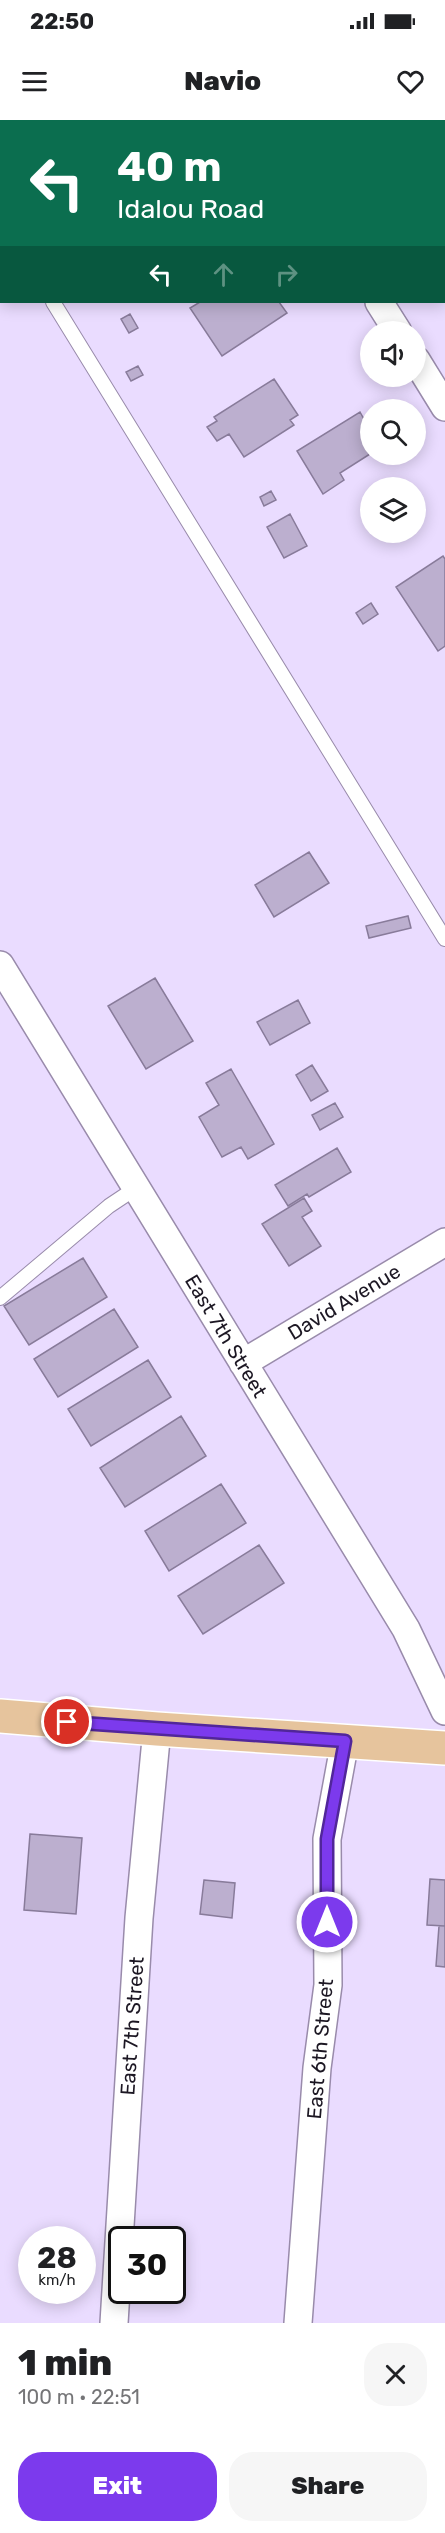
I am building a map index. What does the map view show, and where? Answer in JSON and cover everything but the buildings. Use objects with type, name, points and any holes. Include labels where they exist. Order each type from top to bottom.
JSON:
[{"type":"main road","points":[[0,1716],[445,1748]]},
{"type":"street","points":[[380,303],[391,321]]},
{"type":"street","points":[[426,376],[445,407]]},
{"type":"street","name":"East 7th Street","points":[[0,965],[406,1629],[445,1711]]},
{"type":"street","name":"David Avenue","points":[[243,1363],[445,1242]]},
{"type":"street","name":"East 7th Street","points":[[114,2323],[139,1918],[157,1729]]},
{"type":"street","name":"East 6th Street","points":[[298,2323],[317,2068],[328,1985],[327,1839],[345,1741]]},
{"type":"lane","points":[[54,303],[445,939]]},
{"type":"lane","points":[[0,1298],[109,1206],[136,1188]]},
{"type":"route","points":[[67,1722],[345,1741],[327,1839],[327,1922]]}]
